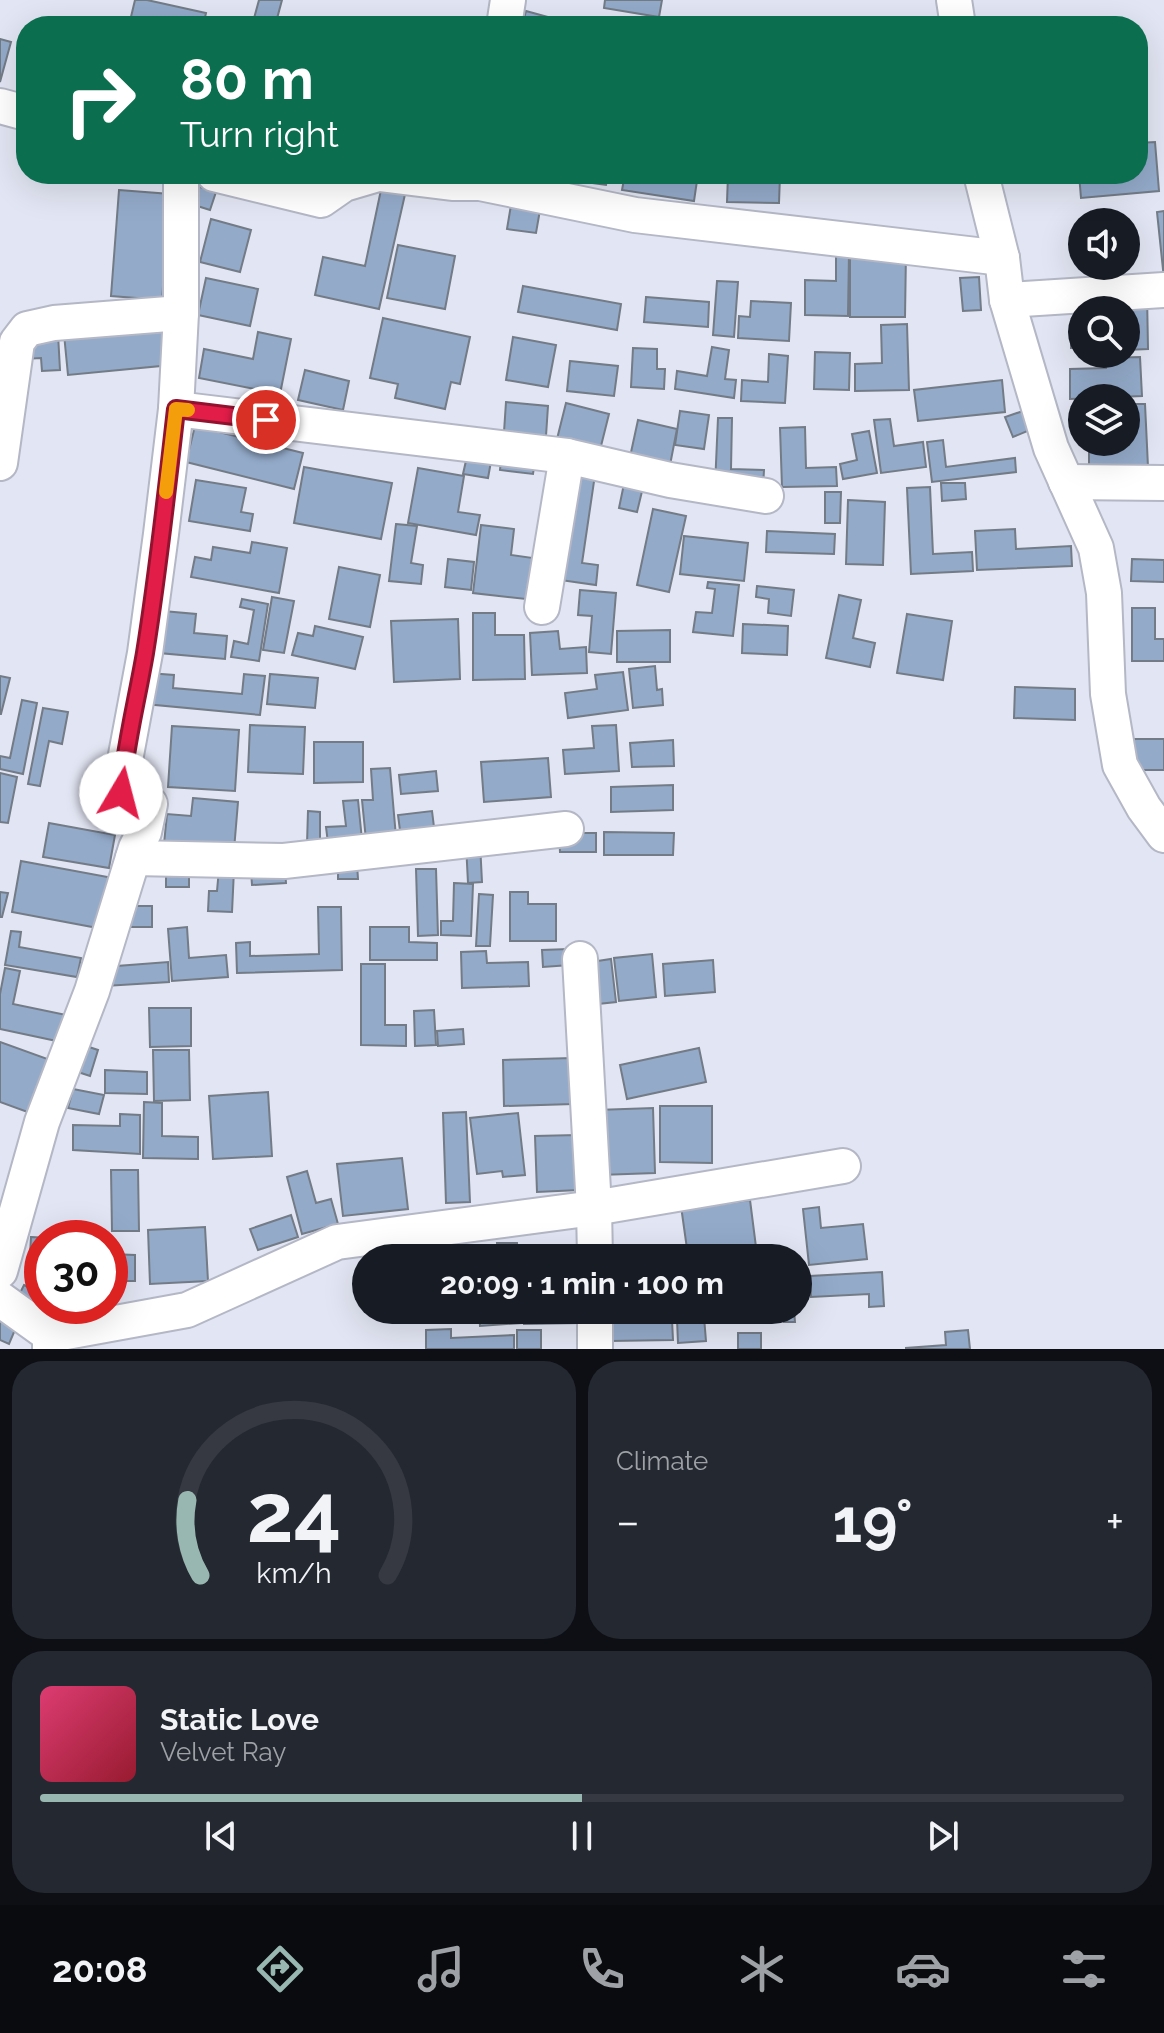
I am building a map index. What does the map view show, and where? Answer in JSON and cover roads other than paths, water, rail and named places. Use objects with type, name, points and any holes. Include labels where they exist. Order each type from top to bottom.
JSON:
[{"type":"street","points":[[0,1271],[42,1122],[92,991],[144,832],[150,804],[121,793],[147,638],[176,409],[181,313],[181,184]]},
{"type":"street","points":[[255,184],[321,200],[344,184]]},
{"type":"street","points":[[502,184],[635,215],[1002,258]]},
{"type":"street","points":[[984,184],[1002,258],[1007,300],[1051,448],[1096,548],[1104,593],[1108,694],[1120,765],[1144,808],[1164,835]]},
{"type":"street","points":[[1007,300],[1164,290]]},
{"type":"street","points":[[0,463],[17,342],[27,329],[54,323],[181,313]]},
{"type":"street","points":[[176,409],[567,456],[670,480],[766,496]]},
{"type":"street","points":[[542,607],[567,456]]},
{"type":"street","points":[[1066,482],[1164,483]]},
{"type":"street","points":[[133,858],[284,861],[566,829]]},
{"type":"street","points":[[580,959],[595,1244]]},
{"type":"street","points":[[0,1299],[50,1342],[187,1310],[337,1242],[594,1208],[843,1166]]},
{"type":"street","points":[[595,1324],[595,1349]]}]
